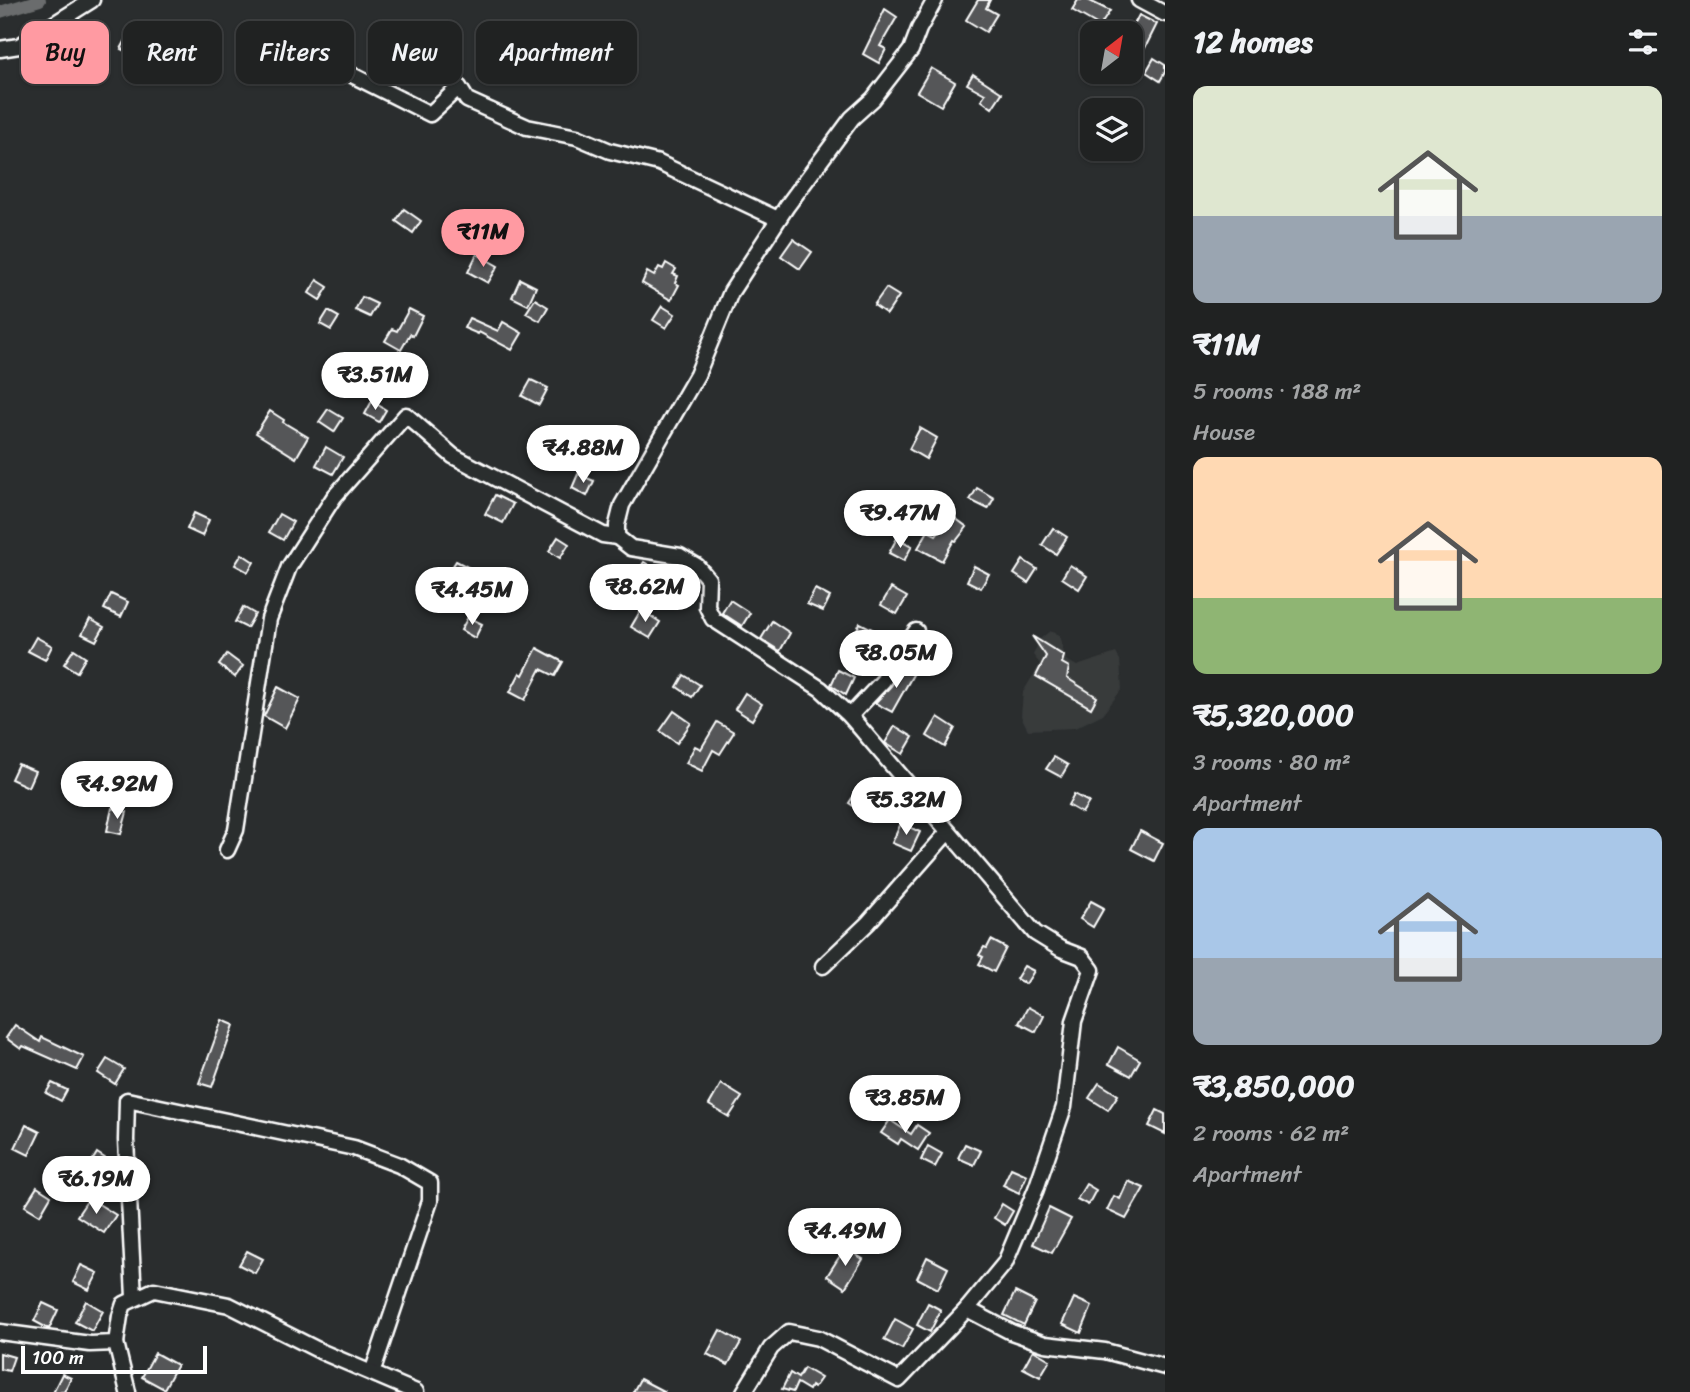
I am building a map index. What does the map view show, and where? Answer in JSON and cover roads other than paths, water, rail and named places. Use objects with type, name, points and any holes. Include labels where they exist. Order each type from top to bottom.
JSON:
[{"type":"street","points":[[0,49],[19,46],[92,0]]},
{"type":"street","points":[[617,537],[622,505],[697,375],[732,292],[778,219],[852,118],[873,99],[911,50],[934,0]]},
{"type":"street","points":[[1139,0],[1165,15]]},
{"type":"street","points":[[354,76],[430,114],[459,87],[467,100],[527,127],[577,137],[610,151],[659,163],[778,219]]},
{"type":"street","points":[[227,850],[236,830],[270,619],[289,567],[334,497],[406,415],[453,456],[603,535],[617,537],[631,548],[680,556],[698,566],[708,579],[707,607],[713,619],[821,689],[849,716],[1035,933],[1061,950],[1082,957],[1092,970],[1074,1021],[1064,1107],[1036,1189],[1005,1263],[903,1386],[818,1338],[789,1332],[771,1349],[744,1392]]},
{"type":"street","points":[[849,716],[883,681],[916,631]]},
{"type":"street","points":[[823,966],[867,923],[947,832]]},
{"type":"street","points":[[134,1297],[126,1140],[127,1100],[354,1148],[400,1165],[430,1183],[430,1200],[372,1373]]},
{"type":"street","points":[[128,1392],[116,1343],[120,1316],[124,1304],[153,1290],[229,1305],[322,1352],[416,1392]]},
{"type":"street","points":[[967,1309],[1011,1332],[1045,1344],[1105,1351],[1165,1367]]},
{"type":"street","points":[[0,1332],[90,1344],[116,1343]]},
{"type":"waterway","points":[[0,12],[40,0]]}]
